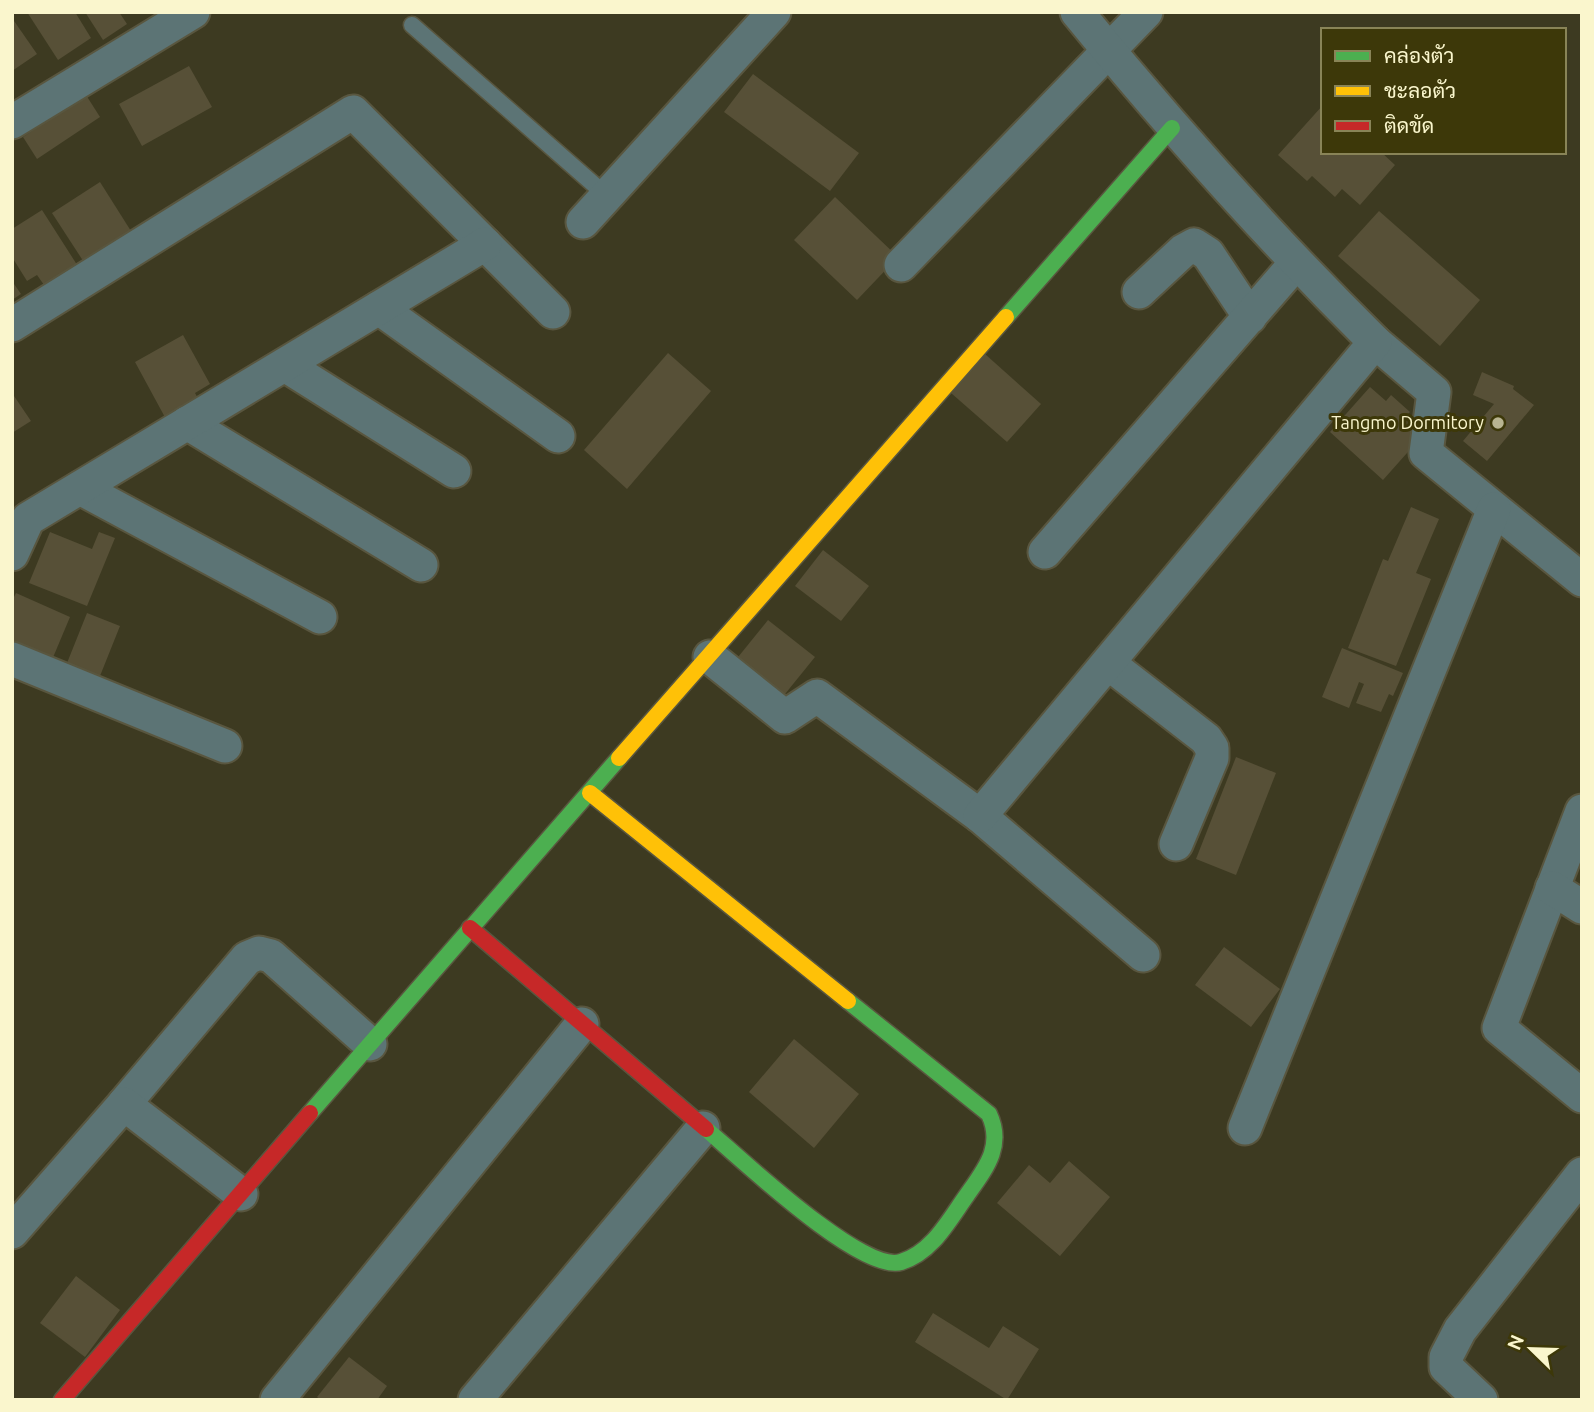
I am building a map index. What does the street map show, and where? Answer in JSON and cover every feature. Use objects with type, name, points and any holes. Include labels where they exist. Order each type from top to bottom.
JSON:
[{"type":"street","points":[[12,122],[193,12]]},
{"type":"street","points":[[583,222],[774,12]]},
{"type":"street","points":[[1077,12],[1172,128],[1296,263],[1375,342],[1433,391],[1426,453],[1582,580]]},
{"type":"street","points":[[901,265],[1146,12]]},
{"type":"street","points":[[12,325],[353,112],[552,312]]},
{"type":"street","points":[[62,1400],[470,928],[1172,128]]},
{"type":"street","points":[[12,554],[28,519],[485,243]]},
{"type":"street","points":[[1139,292],[1183,251],[1194,245],[1208,254],[1250,317]]},
{"type":"street","points":[[1045,552],[1296,263]]},
{"type":"street","points":[[379,307],[558,436]]},
{"type":"street","points":[[980,816],[1375,342]]},
{"type":"street","points":[[285,365],[454,471]]},
{"type":"street","points":[[187,424],[421,565]]},
{"type":"street","points":[[80,488],[320,617]]},
{"type":"street","points":[[1245,1128],[1494,509]]},
{"type":"street","points":[[710,657],[785,717],[817,696],[980,816],[1143,955]]},
{"type":"street","points":[[12,659],[225,746]]},
{"type":"street","points":[[1108,663],[1206,739],[1212,748],[1212,758],[1176,845]]},
{"type":"street","points":[[470,928],[822,1228],[873,1259],[899,1263],[926,1249],[977,1181],[997,1143],[996,1129],[989,1114],[590,793]]},
{"type":"street","points":[[1582,811],[1499,1028],[1582,1096]]},
{"type":"street","points":[[1552,888],[1582,907]]},
{"type":"street","points":[[12,1232],[247,958],[260,953],[271,956],[370,1044]]},
{"type":"street","points":[[276,1400],[582,1024]]},
{"type":"street","points":[[124,1104],[241,1194]]},
{"type":"street","points":[[475,1400],[703,1128]]},
{"type":"street","points":[[1480,1400],[1446,1367],[1446,1357],[1460,1330],[1582,1174]]},
{"type":"lane","points":[[412,24],[607,196]]},
{"type":"building","points":[[27,12],[75,12],[91,38],[58,60]]},
{"type":"building","points":[[85,12],[119,12],[127,24],[103,40]]},
{"type":"building","points":[[12,18],[37,54],[12,71]]},
{"type":"building","points":[[189,66],[212,107],[142,146],[119,104]]},
{"type":"building","points":[[753,74],[859,153],[830,191],[724,112]]},
{"type":"building","points":[[86,95],[100,117],[37,159],[23,137]]},
{"type":"building","points":[[1321,107],[1321,154],[1383,154],[1395,165],[1360,205],[1342,189],[1335,197],[1312,176],[1307,181],[1278,155]]},
{"type":"building","points":[[100,182],[136,239],[89,270],[52,213]]},
{"type":"building","points":[[835,197],[898,257],[857,300],[794,240]]},
{"type":"building","points":[[42,210],[81,271],[49,292],[37,275],[27,281],[12,257],[12,229]]},
{"type":"building","points":[[1379,211],[1480,300],[1440,346],[1338,256]]},
{"type":"building","points":[[12,281],[21,294],[12,300]]},
{"type":"building","points":[[183,335],[210,384],[195,393],[200,402],[167,421],[135,362]]},
{"type":"building","points":[[668,353],[711,391],[627,489],[584,450]]},
{"type":"building","points":[[985,354],[1041,404],[1007,442],[951,393]]},
{"type":"building","name":"Tangmo Dormitory","points":[[1482,372],[1514,386],[1513,389],[1534,405],[1487,461],[1463,441],[1494,404],[1473,395]]},
{"type":"building","points":[[1370,387],[1386,401],[1391,395],[1410,412],[1404,418],[1423,435],[1383,480],[1330,432]]},
{"type":"building","points":[[12,393],[31,421],[12,433]]},
{"type":"building","points":[[1411,507],[1439,519],[1416,573],[1431,579],[1396,666],[1348,648],[1383,559],[1388,561]]},
{"type":"building","points":[[50,532],[92,549],[99,532],[115,538],[87,606],[29,583]]},
{"type":"building","points":[[823,550],[869,586],[841,621],[795,586]]},
{"type":"building","points":[[16,593],[70,617],[49,667],[12,651],[12,601]]},
{"type":"building","points":[[87,613],[120,626],[98,681],[65,668]]},
{"type":"building","points":[[768,620],[815,657],[781,699],[734,662]]},
{"type":"building","points":[[1342,648],[1403,673],[1393,696],[1389,694],[1381,712],[1356,703],[1364,684],[1359,682],[1349,708],[1322,697]]},
{"type":"building","points":[[1236,757],[1276,773],[1236,875],[1196,859]]},
{"type":"building","points":[[1224,947],[1280,989],[1251,1027],[1195,985]]},
{"type":"building","points":[[794,1039],[859,1094],[814,1148],[749,1092]]},
{"type":"building","points":[[1069,1161],[1110,1197],[1060,1256],[997,1203],[1029,1165],[1050,1183]]},
{"type":"building","points":[[76,1276],[120,1310],[85,1357],[40,1323]]},
{"type":"building","points":[[933,1313],[989,1348],[1003,1326],[1039,1349],[1007,1400],[915,1342]]},
{"type":"building","points":[[349,1357],[387,1386],[377,1400],[321,1400],[317,1397]]},
{"type":"traffic: fast","points":[[1006,317],[1172,128]]},
{"type":"traffic: fast","points":[[310,1113],[619,758]]},
{"type":"traffic: fast","points":[[706,1129],[801,1210],[859,1250],[883,1261],[901,1262],[912,1258],[931,1243],[981,1175],[991,1156],[995,1136],[989,1114],[848,1001]]},
{"type":"traffic: slow","points":[[619,758],[1006,317]]},
{"type":"traffic: slow","points":[[590,793],[848,1001]]},
{"type":"traffic: jam","points":[[470,928],[706,1129]]},
{"type":"traffic: jam","points":[[62,1400],[310,1113]]},
{"type":"place","name":"Tangmo Dormitory","points":[[1498,423]]}]
